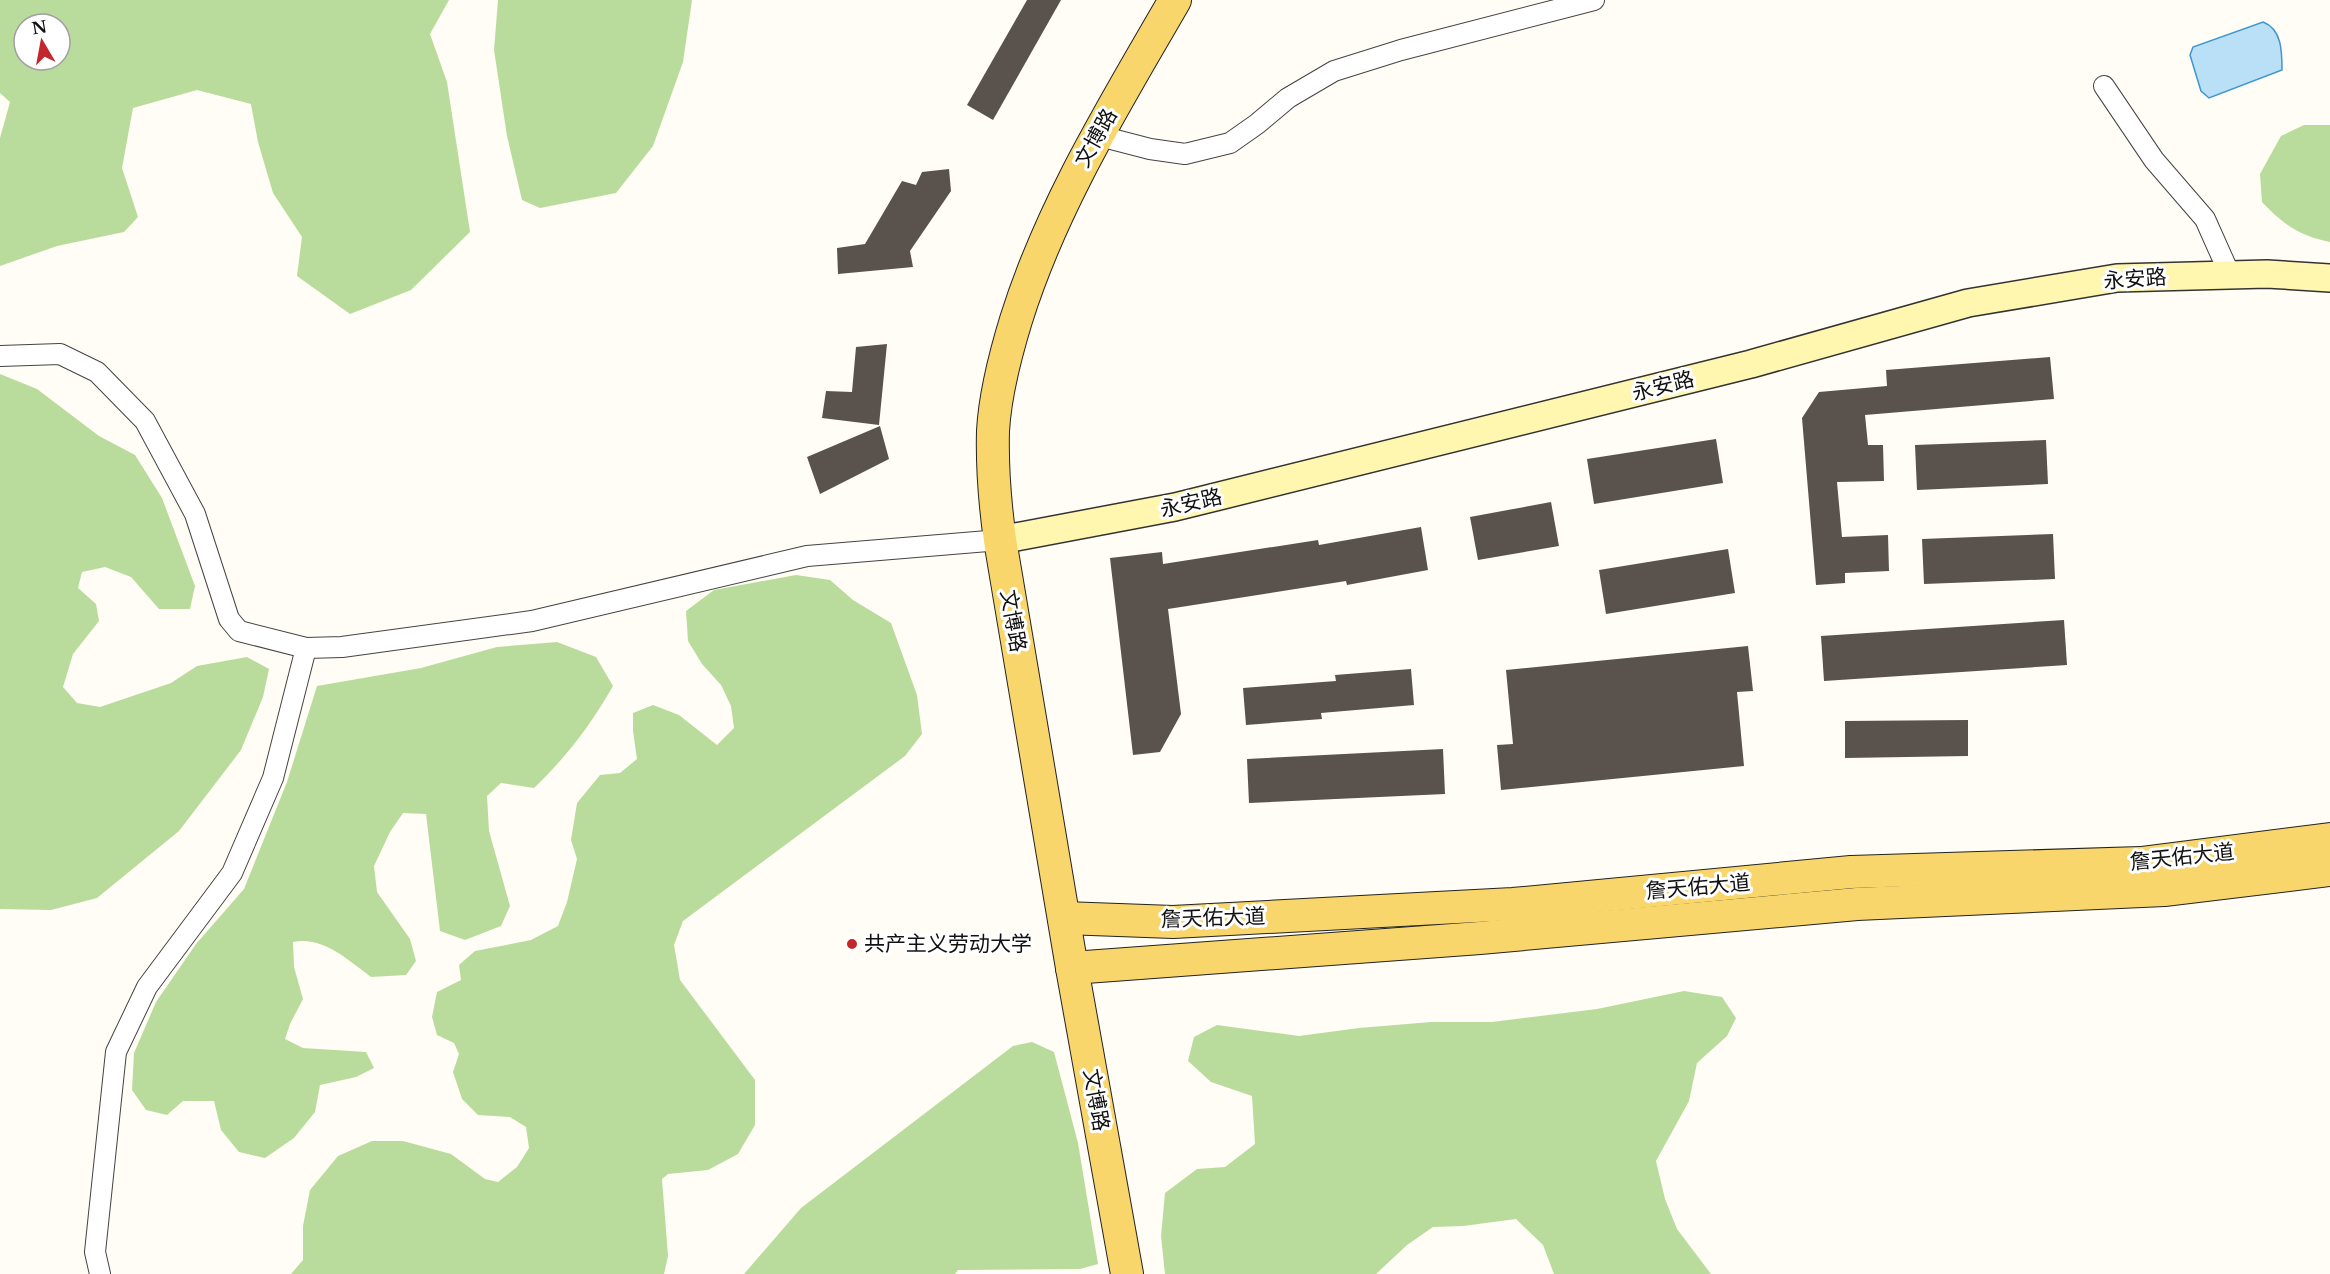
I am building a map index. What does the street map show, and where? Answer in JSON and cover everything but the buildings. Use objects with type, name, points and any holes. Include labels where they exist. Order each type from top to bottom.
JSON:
[{"type":"main road","name":"文博路","points":[[1127,1274],[1072,968],[1000,540],[994,490],[993,430],[999,381],[1022,301],[1041,249],[1096,135],[1175,0]]},
{"type":"main road","name":"詹天佑大道","points":[[1064,918],[1173,922],[1513,904],[1851,872],[2141,863],[2330,839]]},
{"type":"main road","name":"詹天佑大道","points":[[1072,968],[1480,938],[1857,904],[2164,890],[2330,870]]},
{"type":"street","points":[[1096,135],[1150,149],[1185,154],[1230,143],[1288,98],[1334,71],[1401,50],[1594,0]]},
{"type":"street","points":[[2104,86],[2154,160],[2205,219],[2230,275]]},
{"type":"street","name":"永安路","points":[[1000,540],[1175,507],[1751,364],[1968,303],[2116,278],[2267,274],[2330,278]]},
{"type":"street","points":[[0,356],[60,354],[97,372],[145,421],[195,514],[229,619],[239,631],[306,648],[342,647],[532,621],[807,556],[1000,540]]},
{"type":"street","points":[[100,1274],[95,1251],[116,1052],[147,987],[232,873],[273,778],[306,648]]},
{"type":"green space","points":[[0,0],[449,0],[430,34],[447,82],[470,232],[411,290],[350,314],[297,276],[302,237],[273,193],[258,142],[251,104],[197,90],[133,108],[122,168],[138,217],[124,232],[57,246],[0,266],[0,138],[10,102],[0,93]]},
{"type":"green space","points":[[498,0],[692,0],[683,62],[653,146],[616,193],[540,208],[522,200],[507,136],[494,50]]},
{"type":"green space","points":[[2304,125],[2330,125],[2330,242],[2300,233],[2277,217],[2262,202],[2260,174],[2281,136]]},
{"type":"green space","points":[[0,374],[37,389],[99,436],[135,455],[162,498],[195,586],[190,609],[159,609],[131,577],[105,567],[82,572],[78,588],[96,604],[99,621],[73,654],[63,687],[77,703],[100,707],[171,683],[197,666],[247,657],[269,669],[263,697],[241,750],[179,831],[97,898],[51,910],[0,909]]},
{"type":"green space","points":[[796,575],[830,580],[853,600],[891,623],[917,695],[922,734],[905,756],[683,921],[674,945],[680,980],[755,1080],[755,1125],[738,1154],[708,1170],[668,1174],[662,1179],[668,1256],[664,1274],[291,1274],[303,1260],[303,1226],[310,1190],[338,1156],[372,1141],[403,1141],[451,1154],[485,1179],[498,1182],[517,1167],[529,1148],[526,1127],[510,1117],[478,1115],[462,1099],[453,1072],[459,1054],[454,1043],[437,1035],[432,1017],[437,992],[461,980],[459,965],[475,951],[531,940],[558,926],[567,902],[577,859],[571,840],[577,803],[600,775],[620,773],[637,759],[633,713],[653,705],[679,715],[717,745],[734,728],[731,706],[721,685],[702,664],[688,641],[686,611],[714,590]]},
{"type":"green space","points":[[557,642],[596,657],[613,686],[578,740],[534,788],[501,783],[487,796],[489,831],[510,906],[501,926],[465,940],[440,931],[426,814],[403,813],[390,832],[374,866],[377,892],[410,939],[416,961],[406,975],[371,977],[325,946],[304,941],[293,942],[294,967],[303,999],[285,1039],[303,1048],[366,1052],[374,1068],[356,1077],[320,1085],[315,1112],[294,1138],[265,1158],[239,1152],[221,1130],[214,1101],[183,1101],[167,1115],[146,1110],[132,1090],[134,1053],[156,1002],[196,944],[244,889],[287,782],[317,686],[421,668],[497,647]]},
{"type":"green space","points":[[1684,991],[1722,997],[1736,1018],[1727,1036],[1697,1063],[1689,1101],[1656,1161],[1665,1199],[1677,1229],[1711,1274],[1554,1274],[1543,1245],[1516,1219],[1463,1226],[1433,1227],[1407,1245],[1376,1274],[1165,1274],[1161,1236],[1165,1193],[1197,1169],[1225,1167],[1255,1144],[1252,1096],[1211,1082],[1188,1061],[1194,1037],[1217,1025],[1299,1036],[1431,1022],[1492,1022],[1597,1009]]},
{"type":"green space","points":[[1032,1042],[1054,1052],[1078,1143],[1098,1264],[1080,1269],[958,1270],[955,1274],[744,1274],[801,1208],[1013,1046]]},
{"type":"water","points":[[2263,22],[2274,30],[2280,42],[2282,70],[2209,98],[2201,91],[2190,55],[2193,47]]},
{"type":"place","name":"共产主义劳动大学","points":[[852,944]]}]
